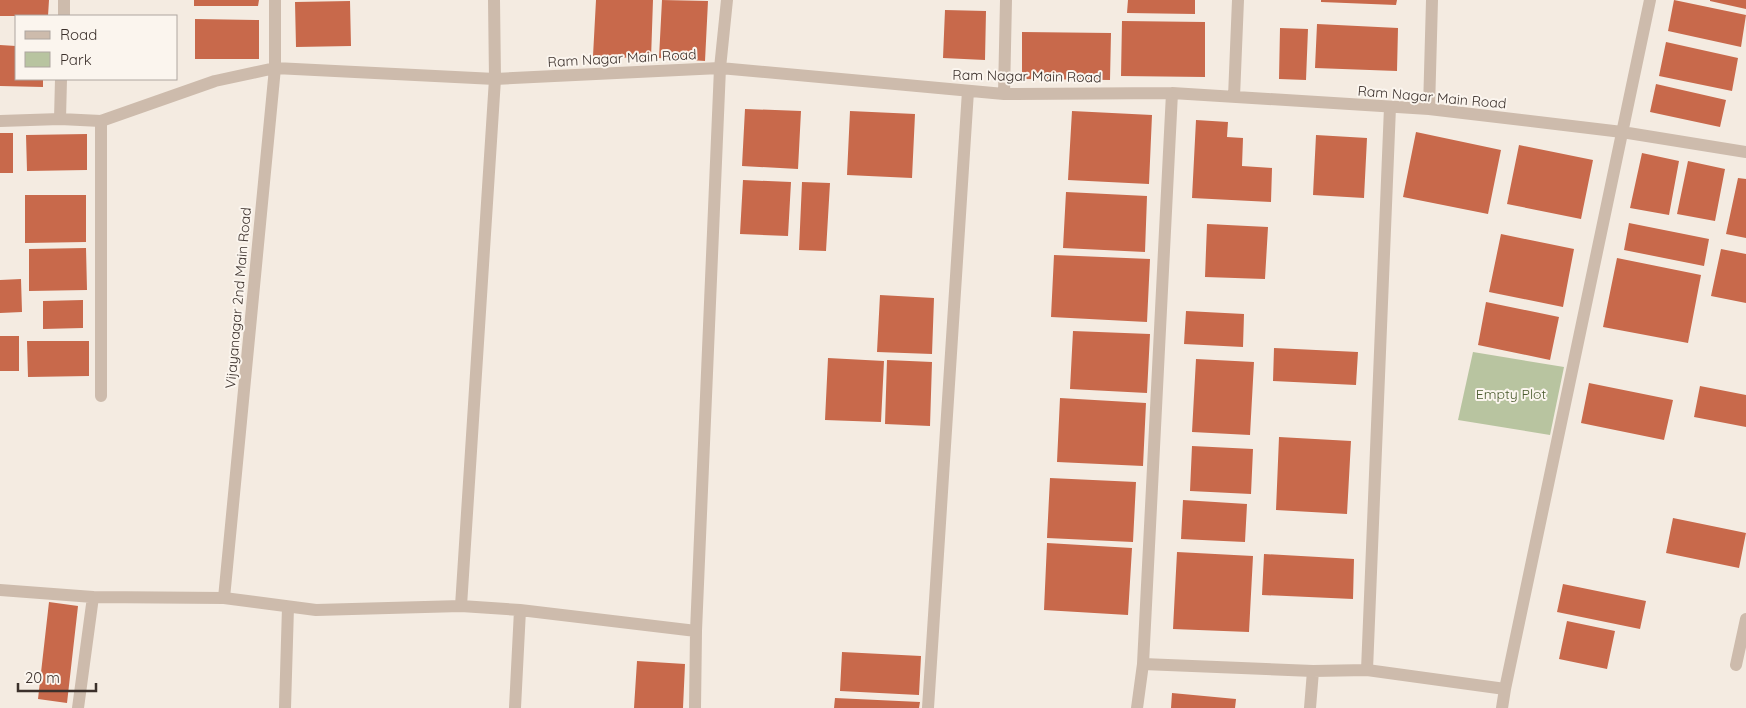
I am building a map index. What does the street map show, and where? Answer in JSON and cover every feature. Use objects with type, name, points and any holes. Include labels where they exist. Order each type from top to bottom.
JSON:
[{"type":"street","points":[[64,0],[64,15]]},
{"type":"street","name":"Vijayanagar 2nd Main Road","points":[[224,598],[275,68],[275,0]]},
{"type":"street","points":[[461,606],[494,78],[494,0]]},
{"type":"street","points":[[695,708],[696,631],[720,68],[727,0]]},
{"type":"street","points":[[1004,94],[1006,0]]},
{"type":"street","points":[[1234,97],[1238,0]]},
{"type":"street","points":[[1429,109],[1432,0]]},
{"type":"street","points":[[1502,708],[1504,689],[1650,0]]},
{"type":"street","name":"Ram Nagar Main Road","points":[[101,121],[215,81],[275,68],[494,78],[720,68],[1004,94],[1172,93],[1429,109],[1622,132],[1746,152]]},
{"type":"street","points":[[60,119],[61,80]]},
{"type":"street","points":[[928,708],[968,91]]},
{"type":"street","points":[[1138,708],[1143,664],[1172,93]]},
{"type":"street","points":[[1368,670],[1390,107]]},
{"type":"street","points":[[0,121],[60,119],[101,121],[101,396]]},
{"type":"street","points":[[0,590],[93,597],[224,598],[316,610],[461,606],[520,610],[696,631]]},
{"type":"street","points":[[78,708],[93,597]]},
{"type":"street","points":[[285,708],[288,606]]},
{"type":"street","points":[[516,708],[520,610]]},
{"type":"street","points":[[1736,665],[1746,619]]},
{"type":"street","points":[[1143,664],[1312,671],[1368,670],[1504,689]]},
{"type":"street","points":[[1310,708],[1312,671]]},
{"type":"green space","name":"Empty Plot","points":[[1473,352],[1564,367],[1550,435],[1458,420]]},
{"type":"building","points":[[0,0],[49,0],[48,15],[0,16]]},
{"type":"building","points":[[194,0],[259,0],[258,6],[194,6]]},
{"type":"building","points":[[596,0],[653,0],[651,59],[593,56]]},
{"type":"building","points":[[662,0],[708,1],[705,61],[659,58]]},
{"type":"building","points":[[1128,0],[1195,0],[1195,14],[1127,13]]},
{"type":"building","points":[[1321,0],[1397,0],[1396,5],[1321,2]]},
{"type":"building","points":[[1674,0],[1746,15],[1741,47],[1668,31]]},
{"type":"building","points":[[1746,0],[1746,9],[1710,1]]},
{"type":"building","points":[[350,1],[351,46],[296,47],[295,2]]},
{"type":"building","points":[[945,10],[986,11],[985,60],[943,58]]},
{"type":"building","points":[[195,19],[259,20],[259,59],[195,59]]},
{"type":"building","points":[[1122,21],[1205,22],[1205,77],[1121,76]]},
{"type":"building","points":[[1317,24],[1398,28],[1397,71],[1315,68]]},
{"type":"building","points":[[1280,28],[1308,29],[1306,80],[1279,79]]},
{"type":"building","points":[[1022,32],[1111,33],[1110,80],[1022,79]]},
{"type":"building","points":[[1666,42],[1738,58],[1732,91],[1659,76]]},
{"type":"building","points":[[0,45],[15,46],[15,80],[43,80],[43,87],[0,86]]},
{"type":"building","points":[[1656,84],[1726,100],[1720,127],[1650,112]]},
{"type":"building","points":[[745,109],[801,111],[798,169],[742,166]]},
{"type":"building","points":[[850,111],[915,114],[912,178],[847,175]]},
{"type":"building","points":[[1072,111],[1152,115],[1149,184],[1068,180]]},
{"type":"building","points":[[1196,120],[1228,122],[1227,137],[1243,138],[1242,166],[1272,168],[1271,202],[1192,198]]},
{"type":"building","points":[[1416,132],[1501,150],[1488,214],[1403,197]]},
{"type":"building","points":[[0,133],[13,133],[13,173],[0,173]]},
{"type":"building","points":[[87,134],[87,170],[27,171],[26,135]]},
{"type":"building","points":[[1316,135],[1367,138],[1364,198],[1313,195]]},
{"type":"building","points":[[1519,145],[1593,160],[1581,219],[1507,204]]},
{"type":"building","points":[[1642,153],[1679,161],[1669,215],[1630,208]]},
{"type":"building","points":[[1688,161],[1725,169],[1715,221],[1677,214]]},
{"type":"building","points":[[1738,178],[1746,179],[1746,238],[1726,234]]},
{"type":"building","points":[[743,180],[791,182],[788,236],[740,234]]},
{"type":"building","points":[[802,182],[830,183],[826,251],[799,250]]},
{"type":"building","points":[[1066,192],[1147,196],[1145,252],[1063,248]]},
{"type":"building","points":[[25,195],[86,195],[86,242],[25,243]]},
{"type":"building","points":[[1629,223],[1709,239],[1704,266],[1624,250]]},
{"type":"building","points":[[1207,224],[1268,227],[1265,279],[1205,277]]},
{"type":"building","points":[[1501,234],[1574,249],[1563,307],[1489,292]]},
{"type":"building","points":[[86,248],[87,290],[29,291],[29,249]]},
{"type":"building","points":[[1721,249],[1746,254],[1746,303],[1711,296]]},
{"type":"building","points":[[1054,255],[1150,259],[1147,322],[1051,317]]},
{"type":"building","points":[[1617,258],[1701,275],[1688,343],[1603,327]]},
{"type":"building","points":[[21,279],[22,312],[0,313],[0,280]]},
{"type":"building","points":[[880,295],[934,298],[932,354],[877,352]]},
{"type":"building","points":[[83,300],[83,328],[43,329],[43,301]]},
{"type":"building","points":[[1486,302],[1559,317],[1550,360],[1478,345]]},
{"type":"building","points":[[1186,311],[1244,314],[1243,347],[1184,344]]},
{"type":"building","points":[[1073,331],[1150,334],[1147,393],[1070,389]]},
{"type":"building","points":[[0,336],[19,336],[19,371],[0,371]]},
{"type":"building","points":[[27,341],[89,341],[89,376],[28,377]]},
{"type":"building","points":[[1274,348],[1358,352],[1356,385],[1273,381]]},
{"type":"building","points":[[828,358],[884,361],[881,422],[825,420]]},
{"type":"building","points":[[1196,359],[1254,362],[1250,435],[1192,432]]},
{"type":"building","points":[[887,360],[932,362],[930,426],[885,424]]},
{"type":"building","points":[[1589,383],[1673,400],[1664,440],[1581,423]]},
{"type":"building","points":[[1700,386],[1746,395],[1746,427],[1694,417]]},
{"type":"building","points":[[1060,398],[1146,403],[1143,466],[1057,462]]},
{"type":"building","points":[[1279,437],[1351,441],[1347,514],[1276,510]]},
{"type":"building","points":[[1192,446],[1253,449],[1251,494],[1190,491]]},
{"type":"building","points":[[1050,478],[1136,482],[1133,542],[1047,538]]},
{"type":"building","points":[[1183,500],[1247,504],[1245,542],[1181,539]]},
{"type":"building","points":[[1673,518],[1746,533],[1739,568],[1666,553]]},
{"type":"building","points":[[1047,543],[1132,548],[1128,615],[1044,610]]},
{"type":"building","points":[[1177,552],[1253,556],[1249,632],[1173,629]]},
{"type":"building","points":[[1264,554],[1354,559],[1353,599],[1262,595]]},
{"type":"building","points":[[1563,584],[1646,601],[1640,629],[1557,612]]},
{"type":"building","points":[[49,602],[78,606],[67,703],[38,699]]},
{"type":"building","points":[[1567,621],[1615,631],[1607,669],[1559,659]]},
{"type":"building","points":[[842,652],[921,656],[919,695],[840,691]]},
{"type":"building","points":[[637,661],[685,664],[683,708],[634,708]]},
{"type":"building","points":[[1172,693],[1236,699],[1235,708],[1171,708]]},
{"type":"building","points":[[835,698],[920,702],[919,708],[834,708]]}]
